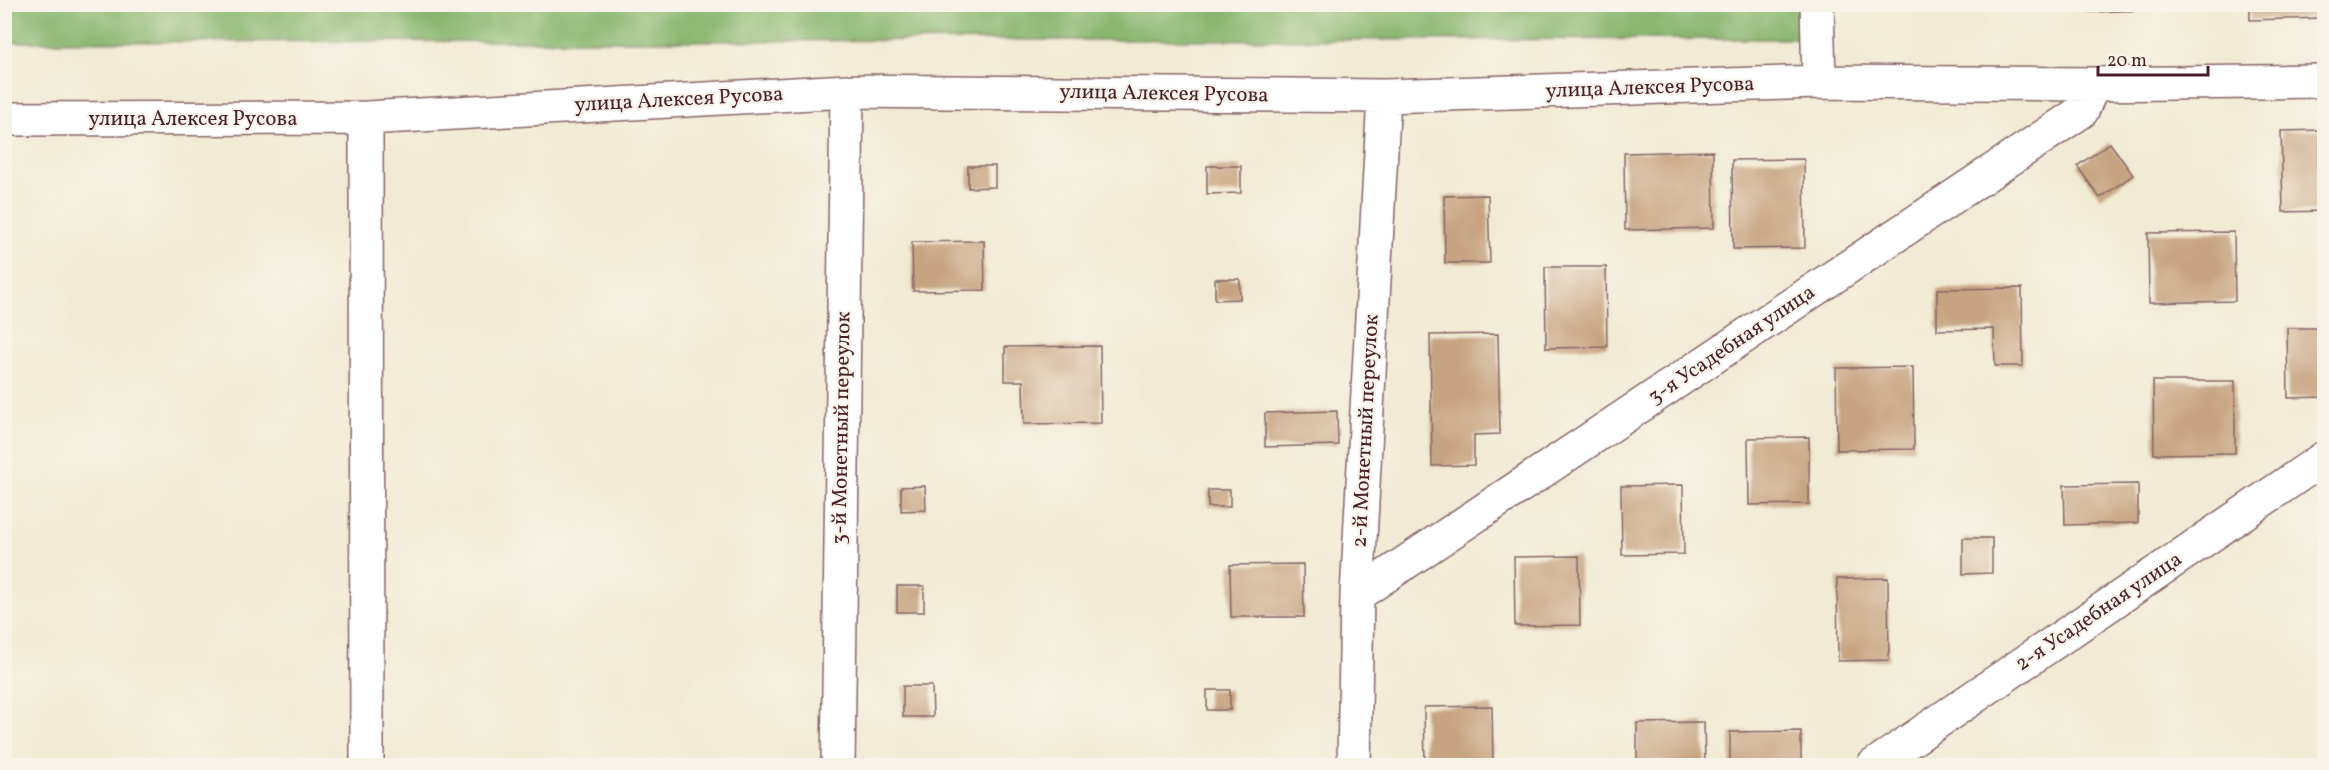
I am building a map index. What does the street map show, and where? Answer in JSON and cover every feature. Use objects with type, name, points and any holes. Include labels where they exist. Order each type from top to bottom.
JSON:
[{"type":"street","points":[[1817,4],[1819,82]]},
{"type":"street","name":"улица Алексея Русова","points":[[4,119],[366,118],[847,91],[1384,96],[1819,82],[2093,84],[2325,81]]},
{"type":"street","name":"3-я Усадебная улица","points":[[1358,595],[2082,111],[2093,84]]},
{"type":"street","name":"3-й Монетный переулок","points":[[838,765],[847,91]]},
{"type":"street","name":"2-й Монетный переулок","points":[[1354,765],[1358,595],[1384,96]]},
{"type":"street","points":[[366,118],[367,765]]},
{"type":"street","name":"2-я Усадебная улица","points":[[1873,765],[2325,458]]},
{"type":"green space","points":[[1800,4],[1803,39],[5,42],[4,5]]},
{"type":"building","points":[[2089,4],[2151,4],[2151,10],[2089,12]]},
{"type":"building","points":[[2250,4],[2324,4],[2324,18],[2250,20]]},
{"type":"building","points":[[2324,130],[2324,211],[2283,212],[2281,131]]},
{"type":"building","points":[[2110,143],[2133,175],[2100,198],[2077,166]]},
{"type":"building","points":[[1713,151],[1714,228],[1625,230],[1624,153]]},
{"type":"building","points":[[1804,159],[1805,248],[1733,249],[1732,160]]},
{"type":"building","points":[[968,166],[995,166],[995,187],[968,188]]},
{"type":"building","points":[[1207,166],[1241,166],[1241,193],[1207,194]]},
{"type":"building","points":[[1488,195],[1490,263],[1445,263],[1444,196]]},
{"type":"building","points":[[2234,232],[2235,301],[2149,303],[2148,233]]},
{"type":"building","points":[[984,241],[985,290],[913,291],[912,242]]},
{"type":"building","points":[[1545,267],[1606,267],[1607,347],[1546,348]]},
{"type":"building","points":[[1215,279],[1240,279],[1240,299],[1215,300]]},
{"type":"building","points":[[2022,288],[2023,366],[1995,366],[1994,329],[1937,330],[1937,289]]},
{"type":"building","points":[[2287,328],[2324,328],[2324,397],[2288,398]]},
{"type":"building","points":[[1498,334],[1500,434],[1474,435],[1474,465],[1432,466],[1430,335]]},
{"type":"building","points":[[1100,346],[1101,423],[1024,424],[1023,381],[1005,381],[1005,347]]},
{"type":"building","points":[[1913,367],[1914,449],[1837,450],[1836,368]]},
{"type":"building","points":[[2153,381],[2235,381],[2235,453],[2154,454]]},
{"type":"building","points":[[1337,411],[1338,445],[1265,447],[1265,413]]},
{"type":"building","points":[[1809,437],[1809,504],[1749,505],[1748,438]]},
{"type":"building","points":[[2138,484],[2138,523],[2065,525],[2064,485]]},
{"type":"building","points":[[1683,485],[1684,554],[1622,555],[1621,486]]},
{"type":"building","points":[[925,486],[926,510],[901,511],[901,487]]},
{"type":"building","points":[[1208,490],[1230,490],[1230,507],[1208,507]]},
{"type":"building","points":[[1963,538],[1992,538],[1992,573],[1963,574]]},
{"type":"building","points":[[1579,556],[1580,625],[1515,626],[1514,557]]},
{"type":"building","points":[[1303,564],[1304,617],[1231,617],[1230,565]]},
{"type":"building","points":[[1888,578],[1889,660],[1838,661],[1837,579]]},
{"type":"building","points":[[897,586],[924,586],[924,612],[897,612]]},
{"type":"building","points":[[903,686],[932,686],[933,717],[903,717]]},
{"type":"building","points":[[1207,690],[1230,690],[1230,710],[1207,710]]},
{"type":"building","points":[[1492,706],[1493,765],[1425,765],[1424,707]]},
{"type":"building","points":[[1704,722],[1705,765],[1661,765],[1661,761],[1637,761],[1637,723]]},
{"type":"building","points":[[1801,731],[1801,765],[1730,765],[1730,732]]}]
